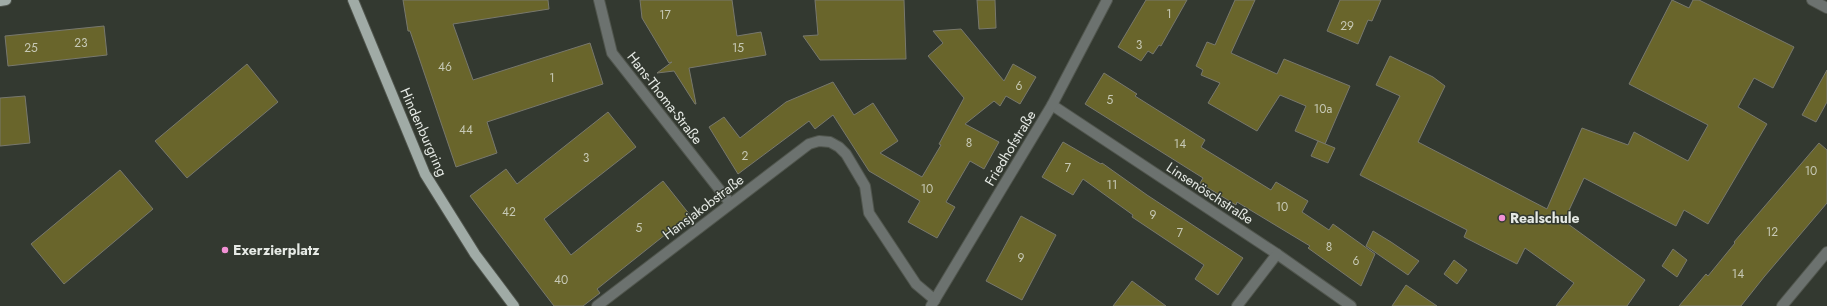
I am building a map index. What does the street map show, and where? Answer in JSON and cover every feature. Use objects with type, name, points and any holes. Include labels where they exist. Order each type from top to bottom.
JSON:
[{"type":"main road","points":[[0,1],[6,0]]},
{"type":"main road","name":"Hindenburgring","points":[[353,0],[425,174],[475,254],[514,306]]},
{"type":"street","name":"Hans-Thoma-Straße","points":[[599,0],[612,53],[730,203]]},
{"type":"street","name":"Friedhofstraße","points":[[933,303],[1052,105],[1107,0]]},
{"type":"street","points":[[1812,0],[1827,8]]},
{"type":"street","name":"Linsenöschstraße","points":[[1052,105],[1277,254],[1351,306]]},
{"type":"street","name":"Hansjakobstraße","points":[[597,306],[809,144],[819,141],[830,142],[839,147],[846,154],[865,186],[869,213],[916,284],[933,303]]},
{"type":"street","points":[[1782,306],[1827,252]]},
{"type":"street","points":[[1237,306],[1277,254]]},
{"type":"building","points":[[403,0],[548,0],[549,9],[453,24],[473,80],[590,43],[603,84],[487,122],[497,153],[456,167],[410,31],[408,31]]},
{"type":"building","points":[[640,0],[732,0],[737,36],[761,32],[766,55],[689,68],[695,104],[674,71],[657,73],[672,62],[669,63],[642,18]]},
{"type":"building","points":[[815,0],[904,0],[906,59],[820,60],[803,36],[818,35]]},
{"type":"building","points":[[977,0],[995,0],[996,28],[979,29]]},
{"type":"building","points":[[1146,0],[1187,0],[1161,46],[1159,45],[1153,54],[1148,51],[1141,61],[1118,47]]},
{"type":"building","points":[[1235,0],[1255,0],[1231,53],[1277,74],[1284,59],[1350,86],[1325,144],[1295,131],[1306,106],[1280,95],[1257,131],[1208,103],[1220,83],[1201,75],[1203,70],[1196,66],[1207,42],[1215,45]]},
{"type":"building","points":[[1340,0],[1381,0],[1372,21],[1368,20],[1358,44],[1327,31]]},
{"type":"building","points":[[1672,0],[1689,8],[1693,0],[1699,0],[1794,47],[1773,88],[1754,78],[1738,107],[1767,124],[1708,224],[1684,210],[1676,226],[1584,178],[1564,221],[1645,280],[1627,306],[1556,306],[1574,283],[1525,248],[1517,264],[1464,237],[1467,230],[1360,175],[1400,96],[1376,85],[1390,56],[1433,77],[1445,86],[1418,142],[1547,209],[1582,128],[1628,145],[1634,132],[1688,161],[1708,125],[1629,84]]},
{"type":"building","points":[[104,26],[107,55],[8,66],[5,36]]},
{"type":"building","points":[[961,29],[1004,81],[1013,64],[1036,77],[1020,104],[1006,96],[1000,106],[994,101],[965,124],[999,142],[984,169],[970,161],[946,202],[955,207],[937,238],[908,222],[920,201],[869,171],[833,115],[815,129],[809,121],[738,174],[709,127],[724,117],[740,138],[786,102],[833,82],[854,115],[873,103],[898,141],[880,153],[922,177],[941,145],[939,144],[964,98],[928,56],[943,43],[933,31]]},
{"type":"building","points":[[247,64],[278,102],[187,178],[155,141]]},
{"type":"building","points":[[1827,70],[1827,102],[1816,122],[1802,115]]},
{"type":"building","points":[[1104,73],[1137,94],[1135,96],[1205,140],[1201,147],[1271,190],[1276,182],[1308,201],[1302,212],[1329,230],[1333,224],[1375,254],[1361,286],[1308,248],[1310,246],[1237,202],[1236,205],[1200,183],[1203,178],[1085,104]]},
{"type":"building","points":[[25,96],[30,143],[0,146],[0,98]]},
{"type":"building","points":[[608,112],[636,147],[544,219],[571,255],[663,181],[690,215],[597,289],[600,293],[583,306],[554,306],[470,196],[506,169],[517,184]]},
{"type":"building","points":[[1318,141],[1335,148],[1328,163],[1311,156]]},
{"type":"building","points":[[1063,142],[1101,164],[1102,163],[1147,195],[1243,258],[1218,295],[1195,279],[1204,265],[1132,217],[1133,215],[1083,179],[1073,195],[1042,177]]},
{"type":"building","points":[[1819,143],[1827,150],[1827,203],[1741,306],[1679,306],[1706,274],[1708,276],[1735,243],[1734,242]]},
{"type":"building","points":[[120,170],[153,209],[64,284],[31,244]]},
{"type":"building","points":[[1021,216],[1056,235],[1022,300],[986,281]]},
{"type":"building","points":[[1373,231],[1419,261],[1408,275],[1366,246]]},
{"type":"building","points":[[1673,249],[1687,260],[1677,277],[1662,266]]},
{"type":"building","points":[[1454,260],[1467,270],[1457,284],[1444,274]]},
{"type":"building","points":[[1132,281],[1166,306],[1113,306]]},
{"type":"building","points":[[1406,285],[1437,306],[1392,306]]},
{"type":"place","name":"Realschule","points":[[1502,218]]},
{"type":"place","name":"Exerzierplatz","points":[[225,250]]}]
